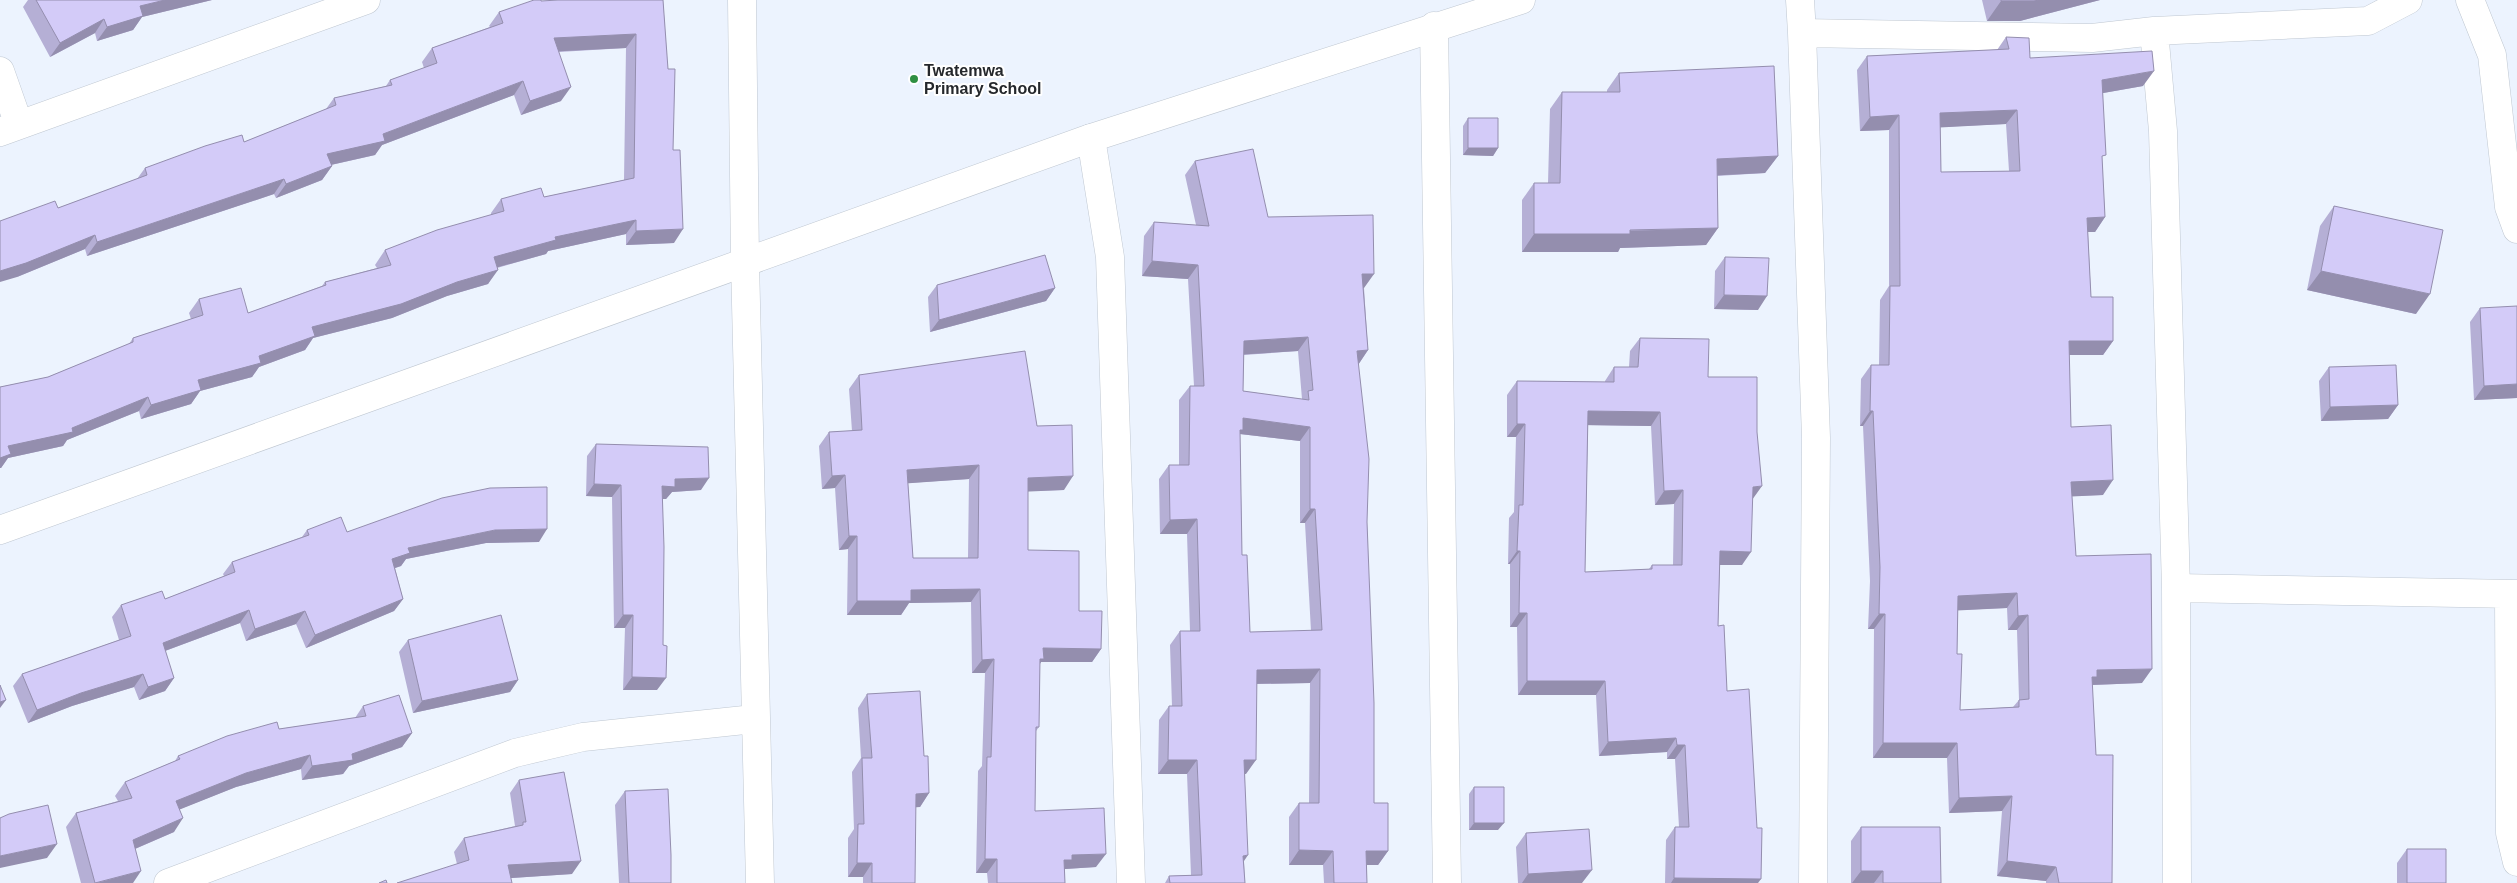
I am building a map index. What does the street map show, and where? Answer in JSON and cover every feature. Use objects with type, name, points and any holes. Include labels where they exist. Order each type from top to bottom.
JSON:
[{"type":"street","points":[[0,71],[10,129],[366,0]]},
{"type":"street","points":[[742,0],[754,720],[760,883]]},
{"type":"street","points":[[0,530],[1091,138],[1434,26],[1521,0]]},
{"type":"street","points":[[1800,0],[1816,438],[1813,883]]},
{"type":"street","points":[[1802,33],[2092,38],[2154,31],[2368,21],[2408,0]]},
{"type":"street","points":[[2470,0],[2492,55],[2509,207],[2517,229]]},
{"type":"street","points":[[1434,26],[1447,883]]},
{"type":"street","points":[[2154,31],[2163,131],[2176,588],[2177,883]]},
{"type":"street","points":[[1091,138],[1110,257],[1131,883]]},
{"type":"street","points":[[2176,588],[2513,594],[2510,833],[2517,862]]},
{"type":"street","points":[[168,883],[515,753],[583,737],[754,720]]},
{"type":"building","points":[[36,0],[165,0],[140,6],[143,16],[107,27],[104,19],[60,43]]},
{"type":"building","points":[[534,0],[663,0],[668,69],[675,69],[673,150],[680,150],[683,229],[636,231],[636,220],[555,237],[556,240],[494,257],[498,270],[457,282],[401,304],[312,327],[315,336],[259,356],[261,363],[198,380],[201,390],[151,405],[148,397],[72,428],[73,432],[8,446],[11,454],[0,458],[0,387],[48,377],[133,342],[133,338],[203,315],[199,299],[241,288],[248,313],[326,285],[325,282],[391,265],[385,250],[437,230],[504,211],[501,199],[541,188],[544,197],[634,178],[636,34],[554,38],[571,87],[530,101],[523,81],[383,134],[385,141],[327,154],[332,166],[286,184],[284,179],[97,242],[95,235],[26,263],[0,271],[0,221],[55,201],[58,208],[147,175],[145,168],[205,146],[242,135],[244,142],[336,105],[334,98],[392,85],[390,80],[437,63],[432,48],[503,23],[499,12]]},
{"type":"building","points":[[2001,0],[2039,0],[2001,1]]},
{"type":"building","points":[[2006,37],[2029,38],[2030,58],[2152,51],[2154,71],[2102,80],[2106,155],[2102,156],[2105,217],[2087,218],[2091,297],[2113,297],[2113,341],[2069,341],[2071,427],[2111,425],[2113,480],[2071,482],[2076,556],[2151,554],[2152,669],[2097,670],[2097,677],[2092,677],[2096,755],[2113,755],[2112,883],[2059,883],[2056,867],[2007,861],[2012,796],[1959,798],[1957,743],[1883,743],[1885,614],[1879,614],[1880,567],[1873,411],[1870,411],[1871,365],[1889,365],[1890,286],[1900,286],[1899,115],[1870,117],[1867,56],[2009,49]],"holes":[[[2017,110],[2020,171],[1941,172],[1940,113]],[[2017,593],[2018,616],[2028,615],[2029,699],[2019,700],[2019,707],[1960,710],[1962,654],[1957,654],[1958,596]]]},
{"type":"building","points":[[1774,66],[1778,156],[1717,159],[1718,228],[1630,230],[1630,234],[1534,234],[1534,183],[1560,183],[1562,92],[1620,92],[1619,73]]},
{"type":"building","points":[[1468,118],[1498,118],[1498,148],[1468,148]]},
{"type":"building","points":[[1253,149],[1268,217],[1373,215],[1374,274],[1362,274],[1368,350],[1357,351],[1369,459],[1367,522],[1374,703],[1374,803],[1388,803],[1388,851],[1366,851],[1367,883],[1334,883],[1333,851],[1299,850],[1299,803],[1319,803],[1320,669],[1257,670],[1256,760],[1244,760],[1248,855],[1243,856],[1245,883],[1170,883],[1169,876],[1202,875],[1197,760],[1168,760],[1169,706],[1182,706],[1180,631],[1200,631],[1197,519],[1170,520],[1169,465],[1189,465],[1190,386],[1204,386],[1198,265],[1152,261],[1154,222],[1209,226],[1195,161]],"holes":[[[1308,337],[1313,390],[1308,391],[1309,400],[1243,391],[1244,341]],[[1243,418],[1310,427],[1310,509],[1315,509],[1322,630],[1250,632],[1247,555],[1242,555],[1240,430],[1243,430]]]},
{"type":"building","points":[[2334,206],[2443,230],[2430,294],[2321,271]]},
{"type":"building","points":[[1045,255],[1055,288],[939,320],[937,285]]},
{"type":"building","points":[[1725,257],[1769,258],[1767,296],[1724,295]]},
{"type":"building","points":[[2517,306],[2517,384],[2484,386],[2480,308]]},
{"type":"building","points":[[1640,338],[1709,339],[1708,377],[1757,377],[1757,432],[1762,486],[1753,487],[1751,552],[1720,551],[1718,626],[1724,625],[1727,691],[1749,689],[1757,828],[1762,828],[1761,879],[1674,878],[1675,827],[1689,827],[1685,745],[1677,745],[1676,738],[1608,742],[1605,681],[1527,681],[1527,613],[1519,613],[1520,551],[1517,551],[1519,505],[1523,505],[1525,424],[1517,424],[1517,381],[1614,382],[1614,367],[1638,367]],"holes":[[[1588,411],[1660,412],[1664,491],[1683,490],[1682,565],[1652,565],[1652,569],[1585,572]]]},
{"type":"building","points":[[1025,351],[1037,426],[1072,425],[1073,476],[1028,478],[1028,550],[1079,551],[1079,611],[1102,611],[1101,649],[1043,648],[1044,659],[1040,659],[1039,727],[1036,727],[1035,811],[1104,808],[1106,854],[1072,855],[1072,860],[1064,860],[1065,883],[997,883],[997,859],[985,859],[987,757],[991,757],[994,659],[982,660],[980,589],[911,590],[911,601],[857,601],[857,536],[849,536],[845,475],[832,476],[829,432],[862,430],[859,375]],"holes":[[[979,465],[978,558],[913,558],[907,470]]]},
{"type":"building","points":[[2396,365],[2398,405],[2330,407],[2329,367]]},
{"type":"building","points":[[596,444],[708,447],[709,478],[675,479],[675,487],[662,486],[664,547],[663,645],[667,646],[666,678],[632,677],[633,615],[623,615],[621,485],[594,484]]},
{"type":"building","points":[[547,487],[547,529],[495,530],[408,548],[410,553],[392,559],[403,599],[315,635],[305,611],[255,629],[249,610],[163,643],[174,678],[148,687],[143,674],[81,693],[37,710],[22,674],[131,636],[121,605],[162,591],[165,599],[235,572],[232,562],[309,535],[307,530],[341,517],[347,532],[442,498],[490,488]]},
{"type":"building","points":[[501,615],[518,680],[422,701],[408,640]]},
{"type":"building","points":[[0,685],[6,700],[0,702]]},
{"type":"building","points":[[920,691],[924,756],[928,756],[929,793],[916,794],[915,883],[872,883],[872,863],[857,863],[858,824],[864,824],[862,758],[872,758],[867,694]]},
{"type":"building","points":[[399,695],[412,733],[352,754],[353,760],[312,766],[310,755],[246,773],[176,801],[183,818],[133,840],[141,871],[95,883],[76,813],[132,798],[125,782],[180,759],[178,756],[227,736],[277,722],[279,729],[366,716],[363,706]]},
{"type":"building","points":[[564,772],[581,861],[508,865],[512,883],[397,883],[469,860],[464,838],[523,825],[523,822],[526,822],[519,780]]},
{"type":"building","points":[[1474,787],[1504,787],[1504,823],[1474,823]]},
{"type":"building","points":[[668,789],[671,883],[629,883],[625,791]]},
{"type":"building","points":[[48,805],[57,844],[0,856],[0,818],[9,814]]},
{"type":"building","points":[[1861,827],[1940,827],[1941,883],[1883,883],[1883,871],[1861,871]]},
{"type":"building","points":[[1589,829],[1592,870],[1528,874],[1526,833]]},
{"type":"building","points":[[2407,849],[2446,849],[2446,883],[2407,883]]},
{"type":"place","name":"Twatemwa Primary School","points":[[914,79]]}]
